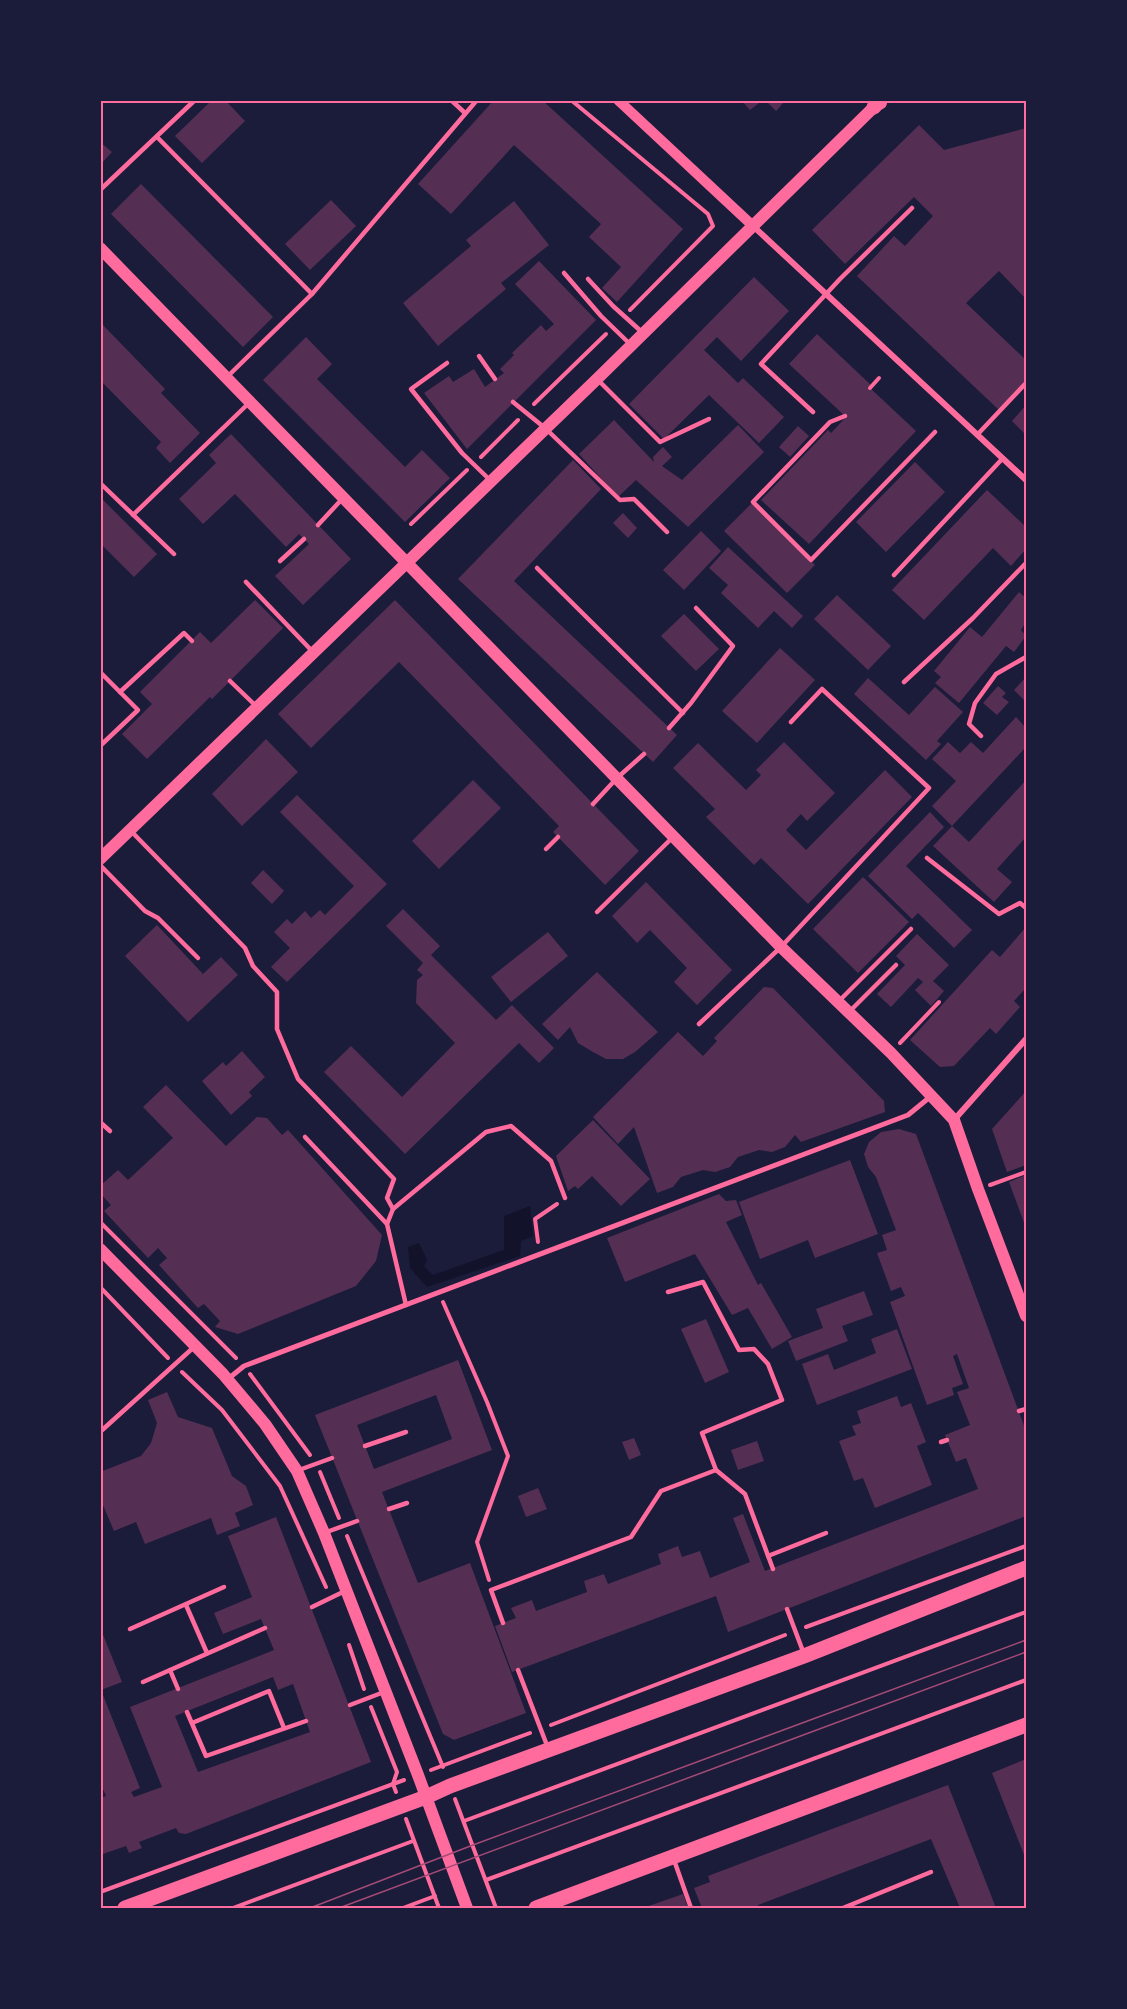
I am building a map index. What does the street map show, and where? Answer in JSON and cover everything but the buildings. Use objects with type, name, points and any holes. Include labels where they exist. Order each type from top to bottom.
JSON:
[{"type":"main road","points":[[100,860],[879,103]]},
{"type":"main road","points":[[100,248],[782,947],[891,1053],[954,1120],[1026,1316]]},
{"type":"main road","points":[[100,1249],[227,1379],[265,1424],[297,1471],[324,1533],[386,1692],[467,1908]]},
{"type":"main road","points":[[125,1908],[804,1656],[1026,1568]]},
{"type":"main road","points":[[536,1908],[1026,1725]]},
{"type":"street","points":[[618,100],[1026,480]]},
{"type":"street","points":[[954,1120],[1026,1039]]},
{"type":"street","points":[[227,1379],[244,1366],[908,1115],[932,1096]]},
{"type":"lane","points":[[100,190],[195,100]]},
{"type":"lane","points":[[451,100],[465,114]]},
{"type":"lane","points":[[226,378],[312,294],[477,100]]},
{"type":"lane","points":[[157,137],[312,294]]},
{"type":"lane","points":[[813,412],[761,364],[825,294],[912,208]]},
{"type":"lane","points":[[564,273],[631,345]]},
{"type":"lane","points":[[588,279],[643,333]]},
{"type":"lane","points":[[479,356],[495,379]]},
{"type":"lane","points":[[447,363],[411,389],[462,453],[491,481]]},
{"type":"lane","points":[[597,379],[660,442],[709,419]]},
{"type":"lane","points":[[977,435],[1026,383]]},
{"type":"lane","points":[[133,515],[250,402]]},
{"type":"lane","points":[[513,402],[620,500],[634,499],[667,532]]},
{"type":"lane","points":[[845,416],[830,422],[753,502],[811,560],[935,432]]},
{"type":"lane","points":[[894,575],[1003,458]]},
{"type":"lane","points":[[100,483],[174,554]]},
{"type":"lane","points":[[318,525],[344,498]]},
{"type":"lane","points":[[280,561],[304,538]]},
{"type":"lane","points":[[904,682],[973,618],[1026,562]]},
{"type":"lane","points":[[537,568],[683,713]]},
{"type":"lane","points":[[246,582],[314,652]]},
{"type":"lane","points":[[669,728],[734,646],[696,608]]},
{"type":"lane","points":[[120,692],[184,633],[192,640]]},
{"type":"lane","points":[[981,736],[969,724],[975,703],[996,674],[1026,657]]},
{"type":"lane","points":[[100,672],[138,710],[100,746]]},
{"type":"lane","points":[[230,681],[258,708]]},
{"type":"lane","points":[[699,1024],[782,947],[929,788],[822,689],[791,722]]},
{"type":"lane","points":[[593,804],[644,754]]},
{"type":"lane","points":[[130,830],[245,948],[253,966],[277,992],[277,1029],[298,1079],[394,1179],[387,1198],[393,1209]]},
{"type":"lane","points":[[597,912],[674,836]]},
{"type":"lane","points":[[546,849],[558,837]]},
{"type":"lane","points":[[927,858],[999,914],[1020,903],[1026,908]]},
{"type":"lane","points":[[100,865],[145,911],[158,918],[198,958]]},
{"type":"lane","points":[[839,1001],[912,928]]},
{"type":"lane","points":[[849,1012],[896,964]]},
{"type":"lane","points":[[100,1122],[110,1131]]},
{"type":"lane","points":[[387,1224],[393,1209],[486,1132],[511,1126],[551,1161],[564,1198]]},
{"type":"lane","points":[[305,1137],[387,1224],[406,1305]]},
{"type":"lane","points":[[668,1292],[703,1282],[739,1350],[754,1348],[768,1364],[782,1400],[702,1433],[716,1470],[745,1494],[773,1569]]},
{"type":"lane","points":[[100,1432],[195,1346]]},
{"type":"lane","points":[[1019,1412],[1026,1409]]},
{"type":"lane","points":[[365,1446],[406,1432]]},
{"type":"lane","points":[[297,1471],[332,1458]]},
{"type":"lane","points":[[503,1623],[491,1590],[631,1538],[661,1491],[716,1470]]},
{"type":"lane","points":[[389,1509],[407,1503]]},
{"type":"lane","points":[[324,1533],[357,1521]]},
{"type":"lane","points":[[768,1556],[826,1533]]},
{"type":"lane","points":[[130,1629],[224,1587]]},
{"type":"lane","points":[[312,1607],[345,1591]]},
{"type":"lane","points":[[186,1605],[207,1653]]},
{"type":"lane","points":[[787,1609],[804,1656]]},
{"type":"lane","points":[[143,1682],[265,1628]]},
{"type":"lane","points":[[170,1670],[178,1689]]},
{"type":"lane","points":[[518,1670],[549,1751]]},
{"type":"lane","points":[[192,1723],[269,1691],[284,1728]]},
{"type":"lane","points":[[350,1705],[386,1692]]},
{"type":"lane","points":[[187,1712],[206,1756],[306,1721]]},
{"type":"lane","points":[[673,1857],[691,1908]]},
{"type":"lane","points":[[843,1908],[932,1872]]},
{"type":"path","points":[[571,100],[708,214],[713,226],[624,316]]},
{"type":"path","points":[[411,524],[613,327]]},
{"type":"path","points":[[870,388],[879,378]]},
{"type":"path","points":[[891,1053],[939,1002]]},
{"type":"path","points":[[978,1189],[1026,1172]]},
{"type":"path","points":[[540,1255],[535,1219],[564,1198]]},
{"type":"path","points":[[100,1287],[174,1365],[222,1410],[280,1486],[331,1598]]},
{"type":"path","points":[[439,1293],[488,1402],[508,1456],[477,1542],[491,1590]]},
{"type":"path","points":[[100,1892],[1026,1546]]},
{"type":"path","points":[[496,1908],[464,1821],[1026,1612]]},
{"type":"path","points":[[346,1637],[396,1771],[393,1784]]},
{"type":"path","points":[[486,1880],[1026,1680]]},
{"type":"path","points":[[233,1908],[413,1841],[439,1908]]},
{"type":"path","points":[[403,1908],[435,1896]]},
{"type":"shaded area","points":[[530,1206],[533,1236],[521,1241],[520,1256],[427,1287],[410,1268],[408,1247],[419,1243],[427,1260],[424,1266],[433,1275],[504,1250],[504,1216]]},
{"type":"tram line","points":[[310,1908],[473,1845],[1026,1640]]},
{"type":"tram line","points":[[339,1908],[1026,1652]]}]
